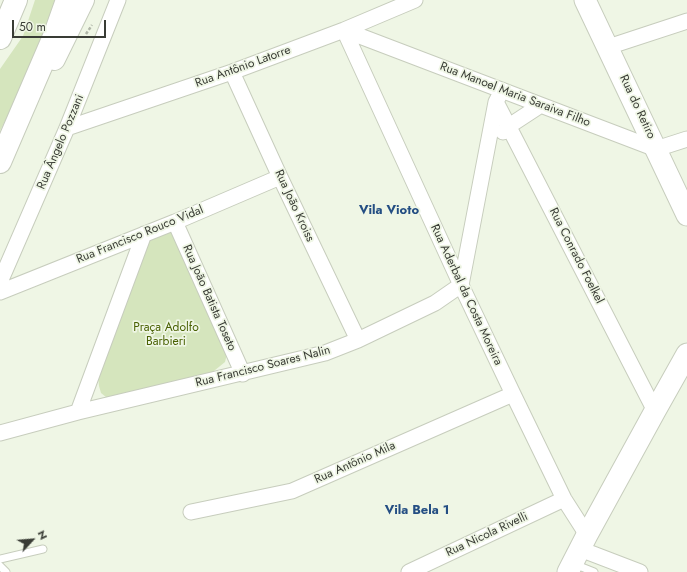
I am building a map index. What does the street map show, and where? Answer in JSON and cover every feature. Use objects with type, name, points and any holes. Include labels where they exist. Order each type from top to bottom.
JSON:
[{"type":"highway","points":[[0,38],[16,0]]},
{"type":"highway","points":[[0,163],[55,34],[67,0]]},
{"type":"highway","points":[[0,163],[53,62],[83,0]]},
{"type":"main road","name":"Rua do Retiro","points":[[585,0],[687,215]]},
{"type":"main road","points":[[577,555],[687,354]]},
{"type":"street","name":"Rua Ângelo Pozzani","points":[[0,282],[68,128],[118,0]]},
{"type":"street","name":"Rua Antônio Latorre","points":[[68,128],[232,72],[344,30],[415,0]]},
{"type":"street","points":[[608,47],[687,20]]},
{"type":"street","name":"Rua Manoel Maria Saraiva Filho","points":[[344,30],[499,96],[541,105],[656,149]]},
{"type":"street","name":"Rua Aderbal da Costa Moreira","points":[[344,30],[461,285],[564,499],[577,555]]},
{"type":"street","name":"Rua João Kroiss","points":[[232,72],[280,177],[358,340]]},
{"type":"street","points":[[461,285],[487,147],[499,96]]},
{"type":"street","name":"Rua Conrado Foelkel","points":[[499,96],[509,126],[655,411]]},
{"type":"street","points":[[487,147],[509,126],[541,105]]},
{"type":"street","points":[[656,149],[687,139]]},
{"type":"street","name":"Rua Francisco Rouco Vidal","points":[[0,292],[175,222],[280,177]]},
{"type":"street","name":"Rua João Batista Toseto","points":[[175,222],[243,374]]},
{"type":"street","points":[[78,412],[144,234]]},
{"type":"street","name":"Rua Francisco Soares Nalin","points":[[0,433],[78,412],[243,374],[325,353],[358,340],[435,303],[461,285]]},
{"type":"street","name":"Rua Antônio Mila","points":[[190,512],[292,491],[513,394]]},
{"type":"street","name":"Rua Nicola Rivelli","points":[[409,572],[564,499]]},
{"type":"street","points":[[577,555],[640,572]]},
{"type":"lane","points":[[0,559],[43,549]]},
{"type":"lane","points":[[577,555],[594,572]]},
{"type":"lane","points":[[0,566],[6,572]]},
{"type":"green space","points":[[35,0],[61,0],[21,89],[0,131],[0,69],[23,36]]},
{"type":"green space","name":"Praça Adolfo Barbieri","points":[[170,227],[227,354],[225,362],[209,375],[116,399],[106,397],[101,393],[98,377],[146,236]]},
{"type":"district","name":"Vila Vioto","points":[[389,211]]},
{"type":"district","name":"Vila Bela 1","points":[[417,511]]}]
